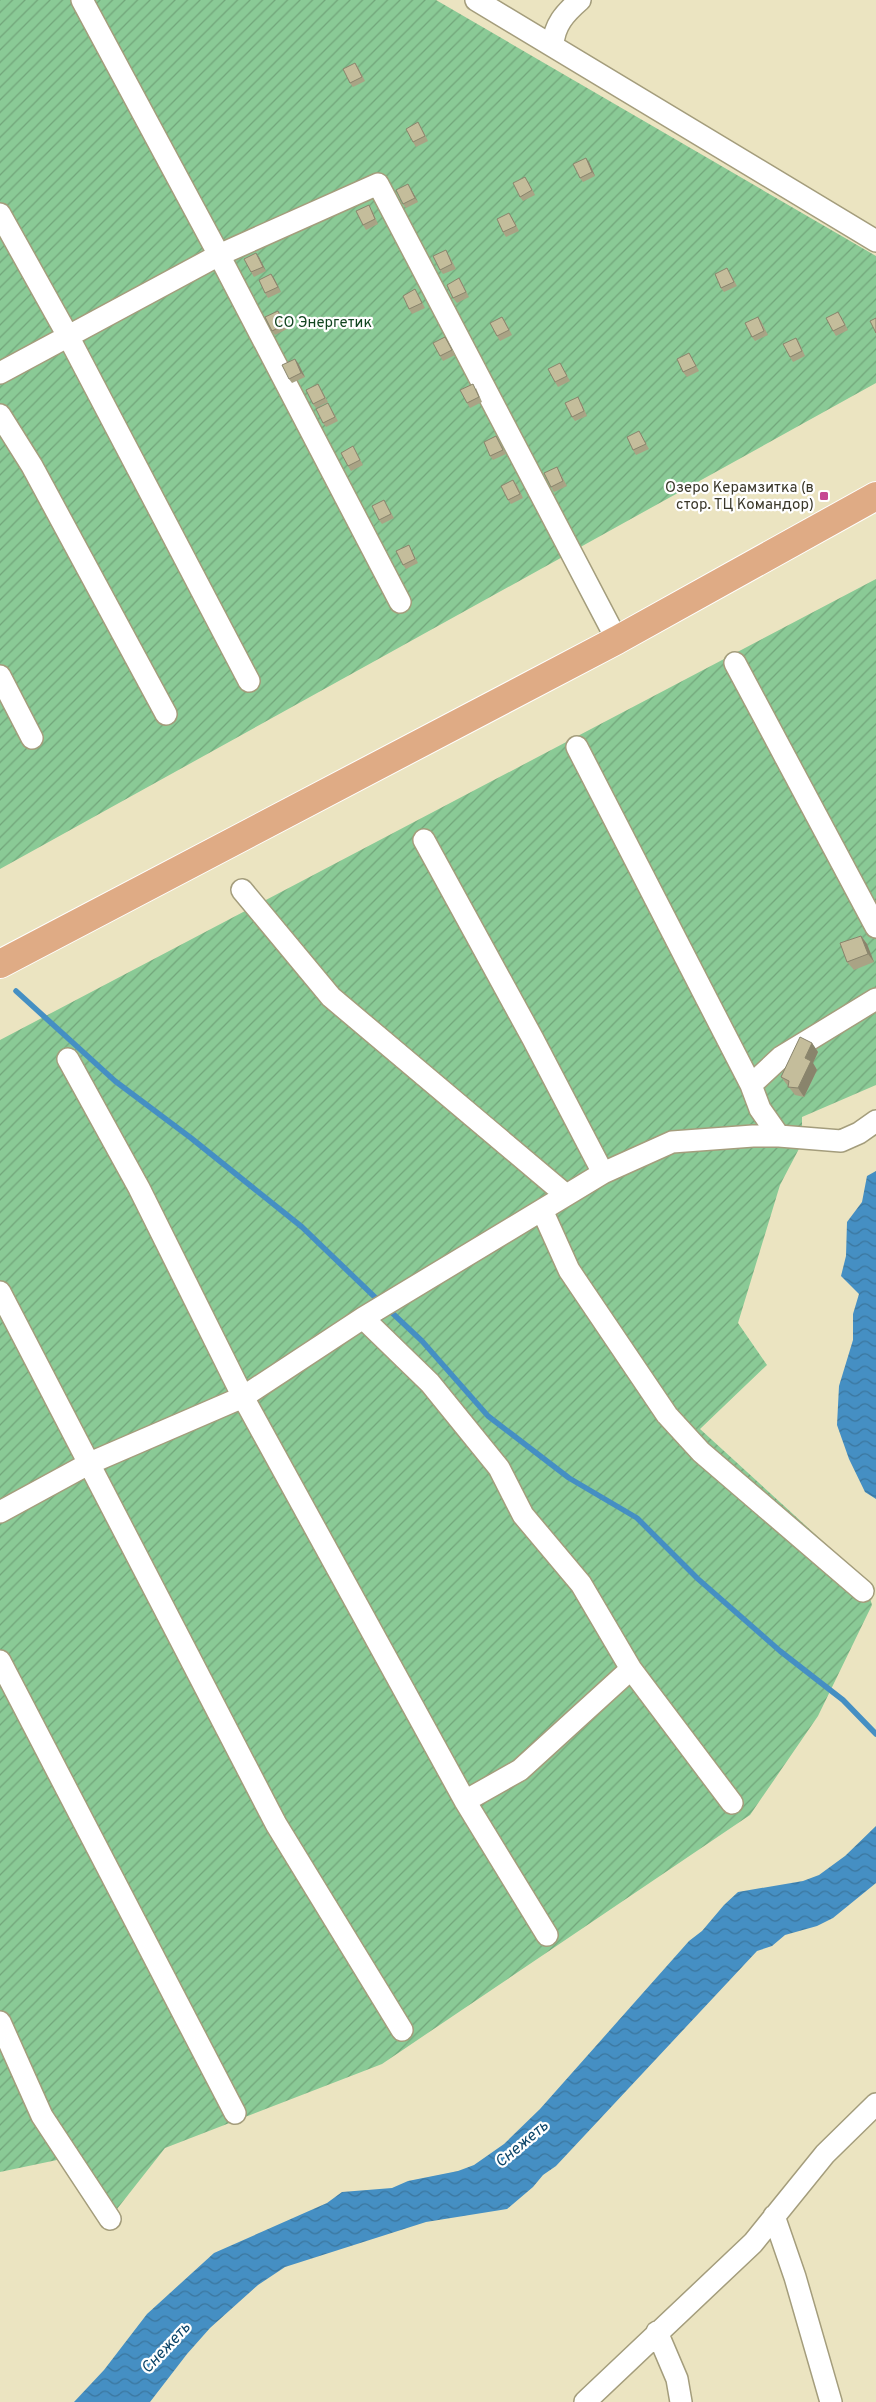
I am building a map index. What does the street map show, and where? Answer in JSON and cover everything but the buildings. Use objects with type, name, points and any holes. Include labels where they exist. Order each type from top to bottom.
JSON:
[{"type":"main road","points":[[0,964],[617,640],[876,496]]},
{"type":"street","points":[[82,0],[219,255],[400,602]]},
{"type":"street","points":[[476,0],[876,241]]},
{"type":"street","points":[[553,45],[554,31],[570,8],[580,0]]},
{"type":"street","points":[[0,373],[219,255],[378,184],[564,535],[617,640]]},
{"type":"street","points":[[0,214],[68,336],[249,682]]},
{"type":"street","points":[[0,415],[32,466],[166,714]]},
{"type":"street","points":[[735,663],[876,926]]},
{"type":"street","points":[[0,676],[32,738]]},
{"type":"street","points":[[578,747],[752,1085],[760,1109],[779,1136]]},
{"type":"street","points":[[424,840],[603,1173]]},
{"type":"street","points":[[242,890],[331,997],[566,1195]]},
{"type":"street","points":[[752,1085],[781,1057],[876,999]]},
{"type":"street","points":[[68,1059],[138,1188],[243,1397],[465,1801],[547,1935]]},
{"type":"street","points":[[0,1512],[90,1463],[243,1397],[362,1318],[603,1173],[672,1142],[753,1136],[841,1141],[859,1133],[876,1121]]},
{"type":"street","points":[[542,1210],[569,1270],[667,1414],[701,1452],[863,1591]]},
{"type":"street","points":[[0,1292],[276,1824],[402,2030]]},
{"type":"street","points":[[362,1318],[430,1383],[499,1468],[523,1515],[581,1584],[631,1669],[732,1803]]},
{"type":"street","points":[[0,1661],[235,2114]]},
{"type":"street","points":[[465,1801],[520,1770],[631,1669]]},
{"type":"street","points":[[0,2022],[5,2043],[42,2116],[110,2219]]},
{"type":"street","points":[[585,2402],[752,2243],[824,2154],[876,2104]]},
{"type":"street","points":[[774,2216],[795,2277],[831,2402]]},
{"type":"street","points":[[657,2332],[677,2379],[681,2402]]},
{"type":"green space","name":"СО Энергетик","points":[[0,0],[436,0],[876,256],[876,383],[0,869]]},
{"type":"green space","points":[[876,579],[876,1085],[802,1117],[802,1143],[780,1185],[738,1323],[767,1365],[700,1429],[864,1579],[872,1605],[818,1716],[750,1815],[382,2064],[165,2148],[117,2209],[76,2156],[0,2172],[0,1040]]},
{"type":"water","points":[[876,1171],[876,1499],[865,1492],[849,1459],[837,1425],[839,1386],[853,1340],[853,1314],[859,1294],[841,1276],[846,1256],[847,1222],[862,1202],[867,1176]]},
{"type":"water","name":"Снежеть","points":[[876,1826],[876,1883],[833,1918],[817,1926],[785,1935],[772,1946],[757,1951],[556,2166],[543,2175],[533,2187],[507,2209],[426,2222],[285,2267],[258,2285],[210,2328],[150,2402],[74,2402],[104,2370],[147,2314],[214,2253],[327,2203],[342,2192],[392,2188],[408,2181],[458,2171],[474,2165],[504,2144],[540,2109],[689,1941],[702,1931],[738,1892],[803,1881],[819,1875],[845,1856]]},
{"type":"waterway","points":[[16,991],[115,1081],[191,1138],[302,1227],[381,1303]]},
{"type":"waterway","points":[[388,1309],[422,1341],[488,1416],[569,1478],[637,1518],[698,1579],[780,1651],[843,1700],[876,1734]]},
{"type":"place","name":"Озеро Керамзитка (в стор. ТЦ Командор)","points":[[824,496]]}]
